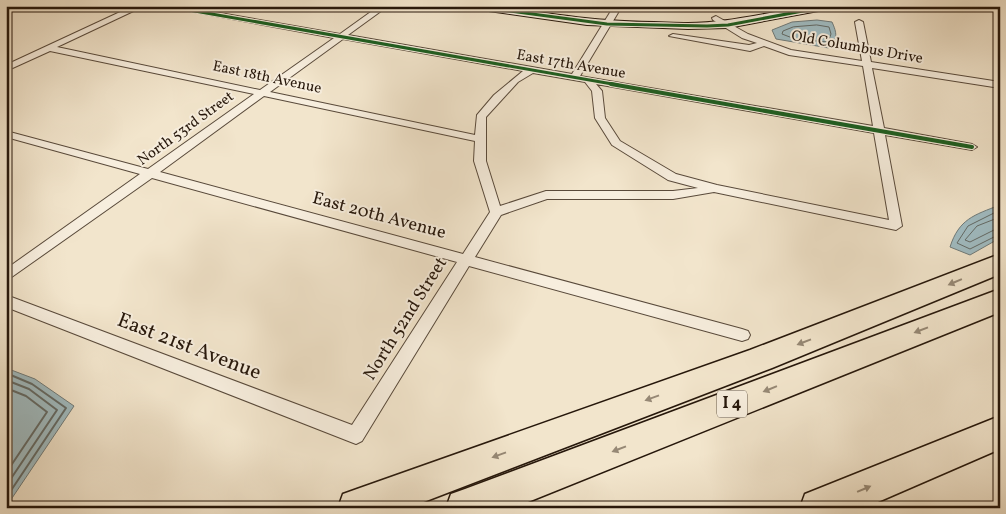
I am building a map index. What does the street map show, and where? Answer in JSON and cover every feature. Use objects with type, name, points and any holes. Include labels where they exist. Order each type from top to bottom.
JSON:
[{"type":"highway","points":[[357,508],[918,298],[1000,263]]},
{"type":"highway","name":"I 4","points":[[465,508],[1000,300]]},
{"type":"highway","points":[[819,508],[1000,432]]},
{"type":"main road","points":[[474,6],[671,31],[728,25],[829,6]]},
{"type":"main road","points":[[671,31],[716,18],[788,6]]},
{"type":"street","points":[[6,68],[140,6]]},
{"type":"street","name":"East 17th Avenue","points":[[166,6],[972,148]]},
{"type":"street","name":"North 53rd Street","points":[[6,276],[384,6]]},
{"type":"street","points":[[574,78],[618,6]]},
{"type":"street","name":"Old Columbus Drive","points":[[716,18],[762,44],[808,56],[1000,85]]},
{"type":"street","points":[[588,80],[597,91],[600,102],[600,118],[616,142],[672,177],[716,189],[896,226],[859,22]]},
{"type":"street","points":[[671,31],[750,48],[762,44]]},
{"type":"street","name":"East 18th Avenue","points":[[48,48],[479,139]]},
{"type":"street","points":[[532,70],[515,80],[497,97],[481,117],[480,161],[496,212],[546,195],[673,195],[716,189]]},
{"type":"street","name":"East 20th Avenue","points":[[6,134],[742,335]]},
{"type":"street","points":[[672,177],[673,195]]},
{"type":"street","name":"North 52nd Street","points":[[356,435],[496,212]]},
{"type":"street","name":"East 21st Avenue","points":[[6,301],[356,435]]},
{"type":"water","points":[[642,6],[703,6],[709,9],[639,11]]},
{"type":"water","points":[[817,20],[832,22],[834,26],[835,39],[829,48],[776,39],[772,30],[792,22]]},
{"type":"water","points":[[1000,205],[1000,238],[970,255],[950,247],[963,224],[975,215]]},
{"type":"water","points":[[6,368],[35,379],[74,406],[6,507]]},
{"type":"cycle path","points":[[166,6],[972,147]]},
{"type":"cycle path","points":[[502,10],[607,24],[707,26],[728,25],[829,6]]}]
